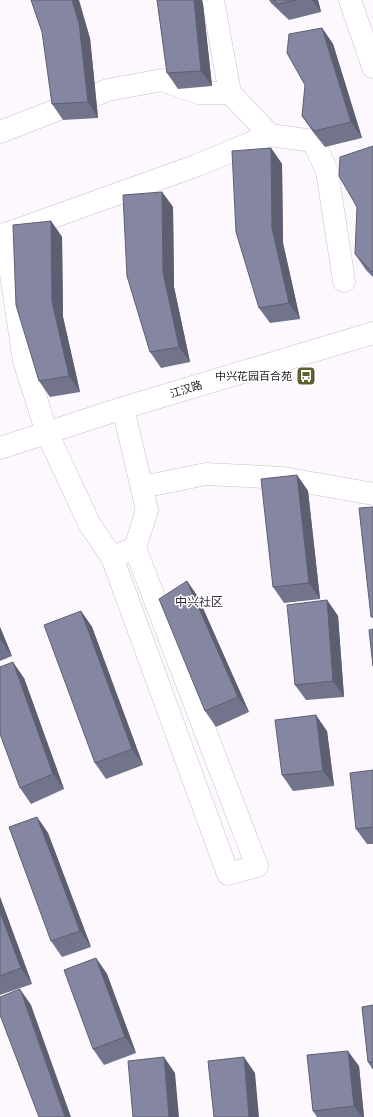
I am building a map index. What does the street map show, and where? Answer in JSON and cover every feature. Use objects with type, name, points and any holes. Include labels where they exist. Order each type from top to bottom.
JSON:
[{"type":"street","points":[[213,0],[230,93],[270,135]]},
{"type":"street","points":[[350,0],[373,67]]},
{"type":"street","points":[[0,132],[108,90],[162,80],[199,93],[230,93]]},
{"type":"street","points":[[124,408],[147,510],[135,548],[257,866],[228,874],[112,557],[90,525],[47,433],[24,361],[3,235],[198,165],[270,135],[313,141],[335,169],[344,281]]},
{"type":"street","name":"江汉路","points":[[2,442],[47,433],[124,408],[373,333]]},
{"type":"street","points":[[142,487],[206,474],[283,478],[373,494]]},
{"type":"street","points":[[112,557],[135,548]]},
{"type":"building","points":[[31,0],[72,0],[79,23],[88,102],[52,104],[42,32]]},
{"type":"building","points":[[157,0],[194,0],[201,71],[167,73]]},
{"type":"building","points":[[273,0],[296,0],[278,4]]},
{"type":"building","points":[[322,28],[351,122],[314,131],[302,116],[305,85],[287,53],[289,34]]},
{"type":"building","points":[[373,146],[372,272],[355,254],[357,207],[339,176],[340,157]]},
{"type":"building","points":[[271,148],[272,228],[289,303],[259,308],[236,232],[232,151]]},
{"type":"building","points":[[162,192],[163,272],[179,347],[150,352],[127,276],[123,195]]},
{"type":"building","points":[[51,221],[52,301],[69,376],[39,381],[16,305],[13,225]]},
{"type":"building","points":[[297,475],[309,583],[273,587],[261,479]]},
{"type":"building","points":[[373,507],[373,617],[371,617],[359,508]]},
{"type":"building","points":[[187,581],[238,697],[205,711],[159,599]]},
{"type":"building","points":[[327,600],[333,681],[295,685],[287,605]]},
{"type":"building","points":[[81,611],[132,749],[95,763],[44,625]]},
{"type":"building","points":[[373,629],[373,666],[369,630]]},
{"type":"building","points":[[13,662],[53,774],[20,788],[0,734],[0,667]]},
{"type":"building","points":[[316,715],[323,771],[282,775],[275,720]]},
{"type":"building","points":[[373,770],[373,827],[356,829],[350,773]]},
{"type":"building","points":[[37,817],[80,931],[51,941],[9,827]]},
{"type":"building","points":[[0,912],[21,968],[0,976]]},
{"type":"building","points":[[96,958],[125,1037],[93,1049],[64,970]]},
{"type":"building","points":[[20,989],[65,1117],[39,1117],[0,1015],[0,997]]},
{"type":"building","points":[[373,1005],[373,1062],[368,1062],[362,1007]]},
{"type":"building","points":[[348,1051],[354,1106],[313,1111],[307,1055]]},
{"type":"building","points":[[164,1057],[169,1117],[133,1117],[128,1061]]},
{"type":"building","points":[[244,1057],[249,1117],[214,1117],[208,1061]]},
{"type":"place","name":"中兴花园百合苑","points":[[306,376]]},
{"type":"district","name":"中兴社区","points":[[199,602]]}]
